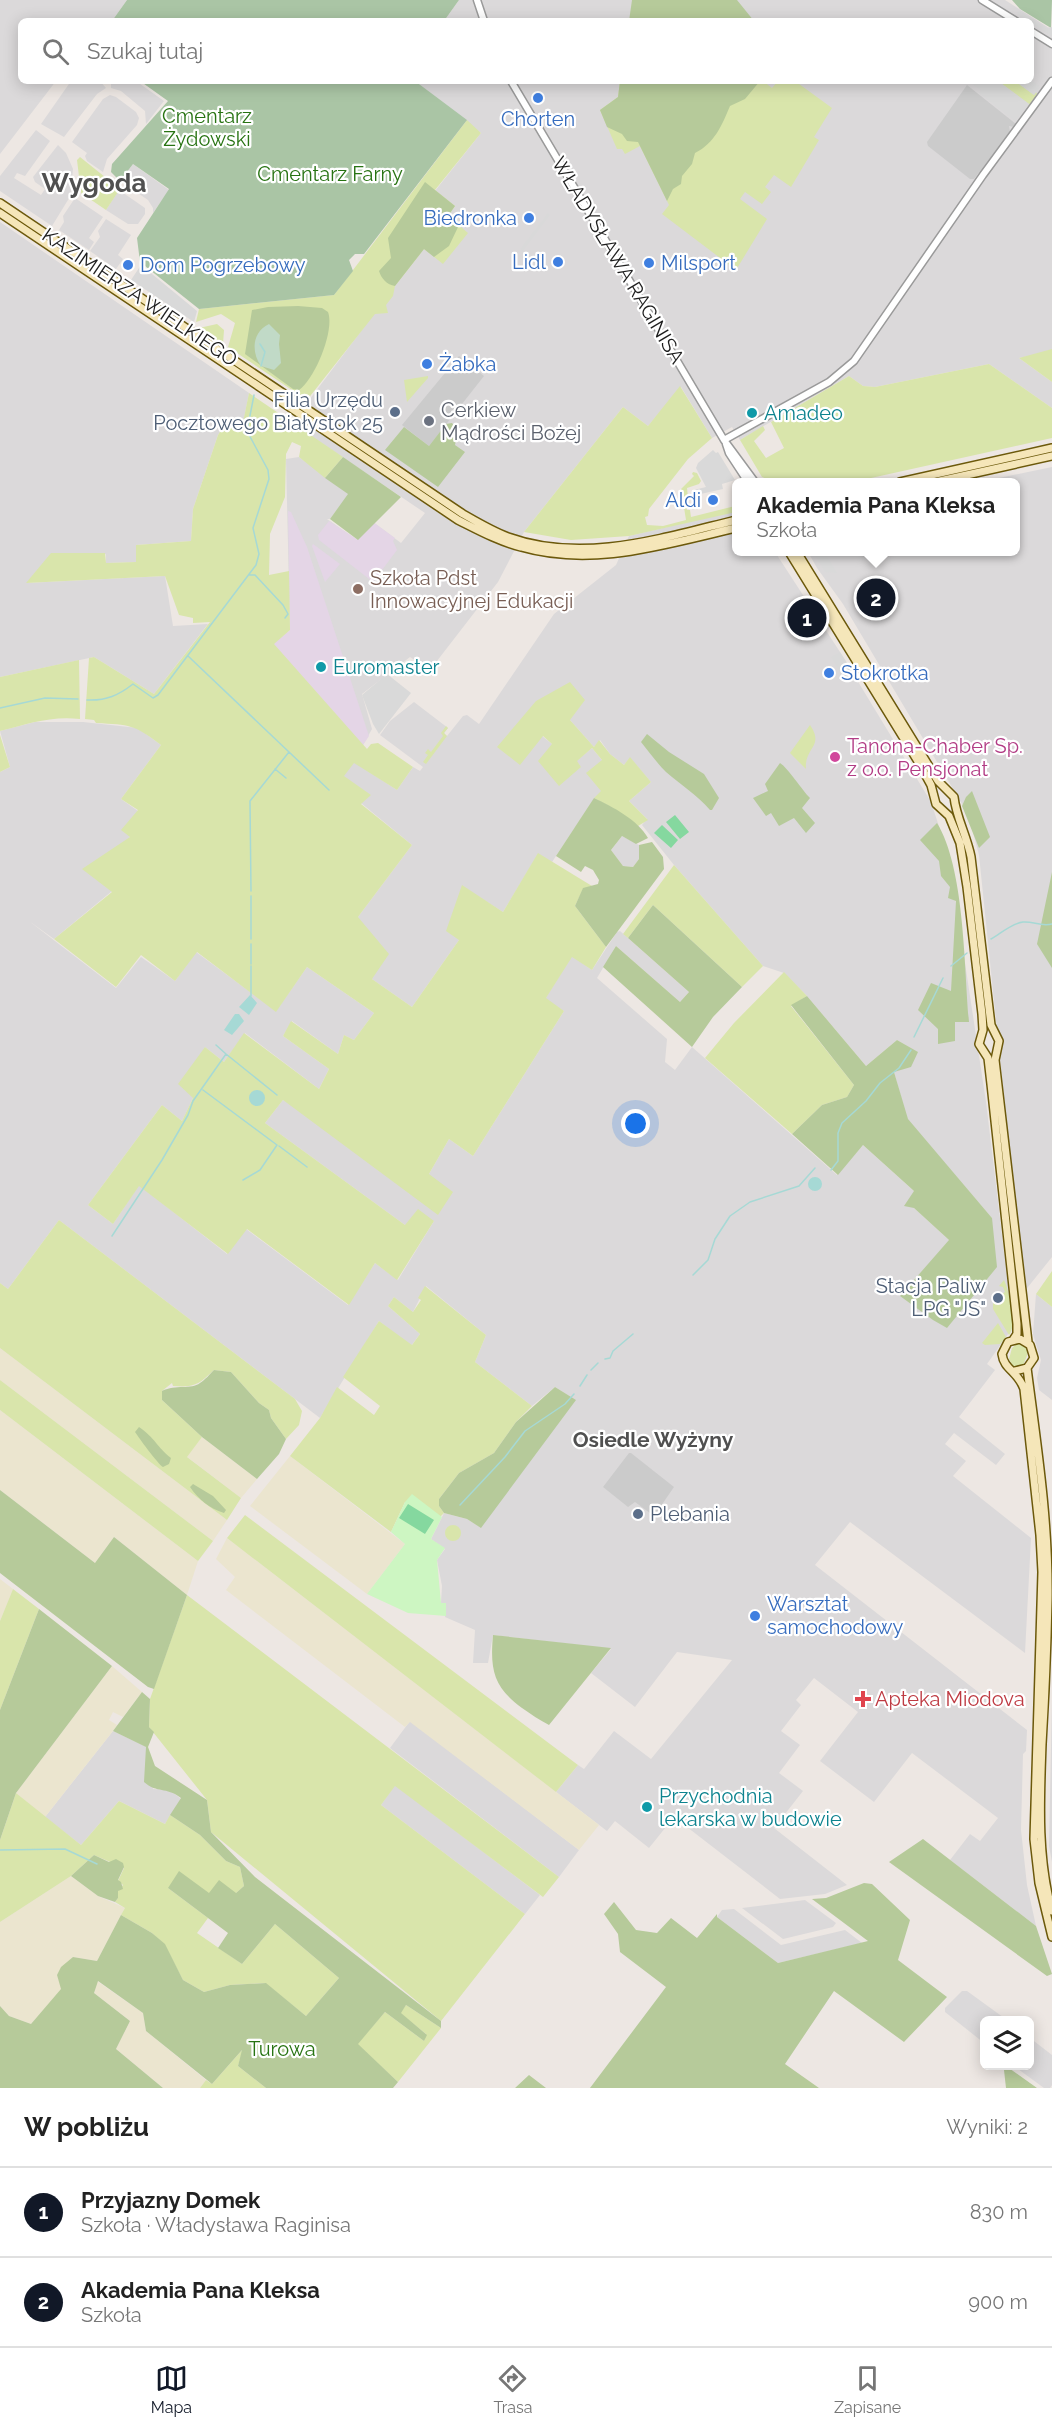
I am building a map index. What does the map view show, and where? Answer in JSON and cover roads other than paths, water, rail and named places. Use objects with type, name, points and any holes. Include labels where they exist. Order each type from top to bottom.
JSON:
[{"type":"main road","name":"KAZIMIERZA WIELKIEGO","points":[[0,203],[22,222],[327,428],[458,520],[492,537],[520,547],[568,556],[599,556],[629,553],[723,527],[732,522]]},
{"type":"main road","name":"KAZIMIERZA WIELKIEGO","points":[[0,213],[22,222]]},
{"type":"main road","points":[[954,478],[1035,456],[1052,448]]},
{"type":"main road","points":[[925,478],[1035,456],[1052,456]]},
{"type":"main road","name":"KAZIMIERZA WIELKIEGO","points":[[723,527],[732,528]]},
{"type":"main road","points":[[792,556],[923,757],[946,790],[954,795],[954,804],[971,857],[991,1025],[999,1041],[995,1060],[1021,1293],[1028,1342],[1034,1353],[1032,1362],[1027,1368],[1015,1371]]},
{"type":"main road","points":[[799,556],[919,763],[936,797],[937,806],[949,816],[954,825],[964,862],[982,1014],[979,1044],[988,1058],[992,1084],[1015,1301],[1017,1331],[1014,1340]]},
{"type":"main road","points":[[936,797],[939,792],[946,790]]},
{"type":"main road","points":[[943,810],[949,809],[954,804]]},
{"type":"main road","points":[[981,1037],[987,1033],[995,1035]]},
{"type":"main road","points":[[984,1051],[990,1053],[997,1048]]},
{"type":"main road","points":[[1028,1342],[1020,1339],[1014,1340],[1006,1345],[1002,1354],[1004,1364],[1015,1371],[1022,1382],[1040,1535],[1041,1601],[1034,1829],[1039,1882],[1052,1937]]},
{"type":"main road","points":[[1027,1368],[1033,1400],[1047,1535],[1048,1601],[1040,1810],[1043,1861],[1052,1911]]},
{"type":"street","points":[[477,0],[483,18]]},
{"type":"street","points":[[982,0],[1011,18]]},
{"type":"street","points":[[1034,33],[1052,44]]},
{"type":"street","points":[[724,440],[822,387],[854,361],[974,188],[1052,81]]},
{"type":"street","name":"WŁADYSŁAWA RAGINISA","points":[[513,84],[724,440],[751,478]]},
{"type":"street","name":"WŁADYSŁAWA RAGINISA","points":[[724,440],[729,453],[745,478]]},
{"type":"water","points":[[250,995],[257,1003],[249,1015],[239,1007]]},
{"type":"water","points":[[235,1014],[239,1014],[244,1021],[232,1035],[224,1030]]},
{"type":"water","points":[[257,1090],[263,1092],[265,1098],[263,1104],[257,1106],[251,1104],[249,1098],[251,1092]]},
{"type":"water","points":[[815,1177],[820,1179],[822,1184],[820,1189],[815,1191],[810,1189],[808,1184],[810,1179]]},
{"type":"waterway","points":[[260,344],[265,352],[261,366]]},
{"type":"waterway","points":[[87,700],[112,696],[133,684],[153,698],[158,695],[256,565],[259,554],[253,528],[269,479],[268,470],[247,431],[254,395]]},
{"type":"waterway","points":[[249,575],[255,575],[283,605],[288,614],[285,618]]},
{"type":"waterway","points":[[188,656],[289,752],[250,801],[251,891]]},
{"type":"waterway","points":[[0,708],[45,698],[78,699]]},
{"type":"waterway","points":[[289,752],[329,790]]},
{"type":"waterway","points":[[275,769],[286,778]]},
{"type":"waterway","points":[[251,896],[251,939]]},
{"type":"waterway","points":[[991,939],[1010,926],[1019,923],[1052,924]]},
{"type":"waterway","points":[[251,944],[251,964]]},
{"type":"waterway","points":[[951,966],[967,953]]},
{"type":"waterway","points":[[251,966],[251,996]]},
{"type":"waterway","points":[[914,1037],[943,978]]},
{"type":"waterway","points":[[112,1236],[162,1160],[188,1115],[193,1101],[226,1054],[216,1045]]},
{"type":"waterway","points":[[831,1170],[838,1161],[838,1133],[842,1123],[866,1101],[880,1083],[899,1068],[911,1050]]},
{"type":"waterway","points":[[226,1054],[277,1095]]},
{"type":"waterway","points":[[203,1090],[277,1145],[260,1170],[243,1180]]},
{"type":"waterway","points":[[279,1146],[307,1167]]},
{"type":"waterway","points":[[693,1275],[708,1260],[715,1239],[730,1216],[750,1202],[799,1186],[815,1168]]},
{"type":"waterway","points":[[605,1359],[610,1358],[613,1351],[633,1334]]},
{"type":"waterway","points":[[591,1370],[598,1363]]},
{"type":"waterway","points":[[580,1386],[587,1375]]},
{"type":"waterway","points":[[460,1505],[505,1457],[525,1431],[565,1404],[574,1394]]},
{"type":"waterway","points":[[0,1850],[65,1849],[97,1864]]},
{"type":"place","name":"Chorten","points":[[538,98]]},
{"type":"place","name":"Biedronka","points":[[529,218]]},
{"type":"place","name":"Lidl","points":[[558,262]]},
{"type":"place","name":"Milsport","points":[[649,263]]},
{"type":"place","name":"Dom Pogrzebowy","points":[[128,265]]},
{"type":"place","name":"Żabka","points":[[427,364]]},
{"type":"place","name":"Filia Urzędu Pocztowego Białystok 25","points":[[395,412]]},
{"type":"place","name":"Amadeo","points":[[752,413]]},
{"type":"place","name":"Cerkiew Mądrości Bożej","points":[[429,421]]},
{"type":"place","name":"Aldi","points":[[713,500]]},
{"type":"place","name":"Szkoła Pdst Innowacyjnej Edukacji","points":[[358,589]]},
{"type":"place","name":"Akademia Pana Kleksa","points":[[876,598]]},
{"type":"place","name":"Przyjazny Domek","points":[[807,618]]},
{"type":"place","name":"Euromaster","points":[[321,667]]},
{"type":"place","name":"Stokrotka","points":[[829,673]]},
{"type":"place","name":"Tanona-Chaber Sp. z o.o. Pensjonat","points":[[835,757]]},
{"type":"place","name":"Stacja Paliw LPG \"JS\"","points":[[998,1298]]},
{"type":"place","name":"Plebania","points":[[638,1514]]},
{"type":"place","name":"Warsztat samochodowy","points":[[755,1616]]},
{"type":"place","name":"Apteka Miodova","points":[[863,1699]]},
{"type":"place","name":"Przychodnia lekarska w budowie","points":[[647,1807]]},
{"type":"district","name":"Wygoda","points":[[94,183]]},
{"type":"district","name":"Osiedle Wyżyny","points":[[653,1439]]},
{"type":"park label","name":"Cmentarz Żydowski","points":[[207,128]]},
{"type":"park label","name":"Cmentarz Farny","points":[[330,174]]},
{"type":"park label","name":"Turowa","points":[[282,2049]]}]
